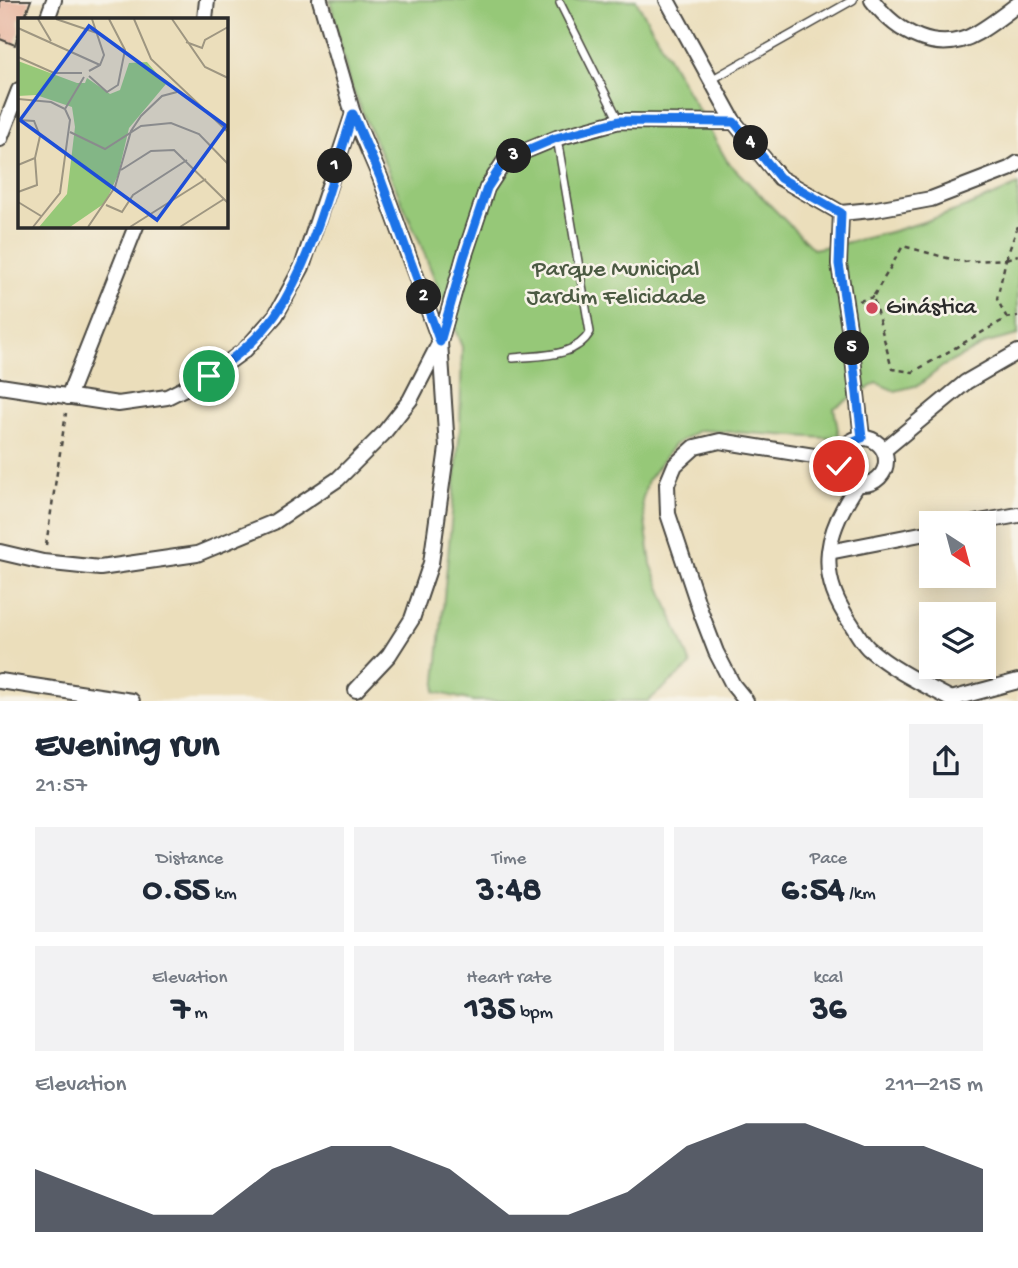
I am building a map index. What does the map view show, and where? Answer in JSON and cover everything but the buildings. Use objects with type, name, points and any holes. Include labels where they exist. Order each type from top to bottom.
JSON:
[{"type":"street","points":[[47,18],[54,0]]},
{"type":"street","points":[[205,18],[207,0]]},
{"type":"street","points":[[320,0],[353,114],[380,177],[440,342],[447,448],[431,563],[412,619],[389,655],[356,690]]},
{"type":"street","points":[[667,0],[709,81],[734,122],[780,178],[841,213],[931,199],[1009,169],[1018,163]]},
{"type":"street","points":[[872,0],[904,32],[928,42],[950,43],[975,34],[1018,4]]},
{"type":"street","points":[[0,139],[18,92]]},
{"type":"street","points":[[0,386],[118,404],[167,397],[209,376],[245,350],[275,315],[302,267],[353,114]]},
{"type":"street","points":[[0,552],[43,562],[100,568],[197,554],[274,522],[338,479],[383,434],[410,400],[440,342],[487,188],[506,159],[556,138],[619,121],[734,122]]},
{"type":"street","points":[[841,213],[839,264],[862,438]]},
{"type":"street","points":[[68,397],[135,228]]},
{"type":"street","points":[[884,450],[966,382],[1018,352]]},
{"type":"street","points":[[872,439],[884,450],[886,464],[879,478],[872,482],[858,484],[846,478],[839,466],[844,447],[853,441],[872,439]]},
{"type":"street","points":[[746,701],[733,685],[716,652],[701,613],[668,514],[667,484],[675,465],[695,447],[720,441],[839,460]]},
{"type":"street","points":[[858,484],[841,510],[834,527],[829,551],[829,574],[832,592],[867,647],[899,671],[953,700],[1018,681]]},
{"type":"street","points":[[996,519],[1018,515]]},
{"type":"street","points":[[829,551],[919,534]]},
{"type":"street","points":[[0,681],[132,701]]},
{"type":"lane","points":[[709,81],[853,0]]},
{"type":"lane","points":[[560,3],[619,121]]},
{"type":"lane","points":[[513,358],[572,351],[583,344],[590,332],[556,138]]},
{"type":"path","points":[[1007,318],[997,299],[1006,259],[1018,226]]},
{"type":"path","points":[[1018,255],[1006,259],[962,262],[903,246],[873,297],[891,369],[913,372],[1007,318],[1018,316]]},
{"type":"path","points":[[43,562],[68,397]]},
{"type":"green space","name":"Parque Municipal Jardim Felicidade","points":[[330,0],[636,0],[727,161],[813,249],[918,224],[1018,185],[1018,335],[987,343],[943,366],[919,385],[895,391],[877,383],[834,408],[840,441],[700,430],[674,445],[648,480],[642,501],[651,564],[691,665],[648,701],[473,701],[435,692],[460,429],[462,347],[420,243],[349,82]]},
{"type":"place","name":"Ginástica","points":[[872,308]]},
{"type":"route","points":[[209,376],[245,350],[275,315],[302,267],[353,114],[380,177],[440,342],[487,188],[506,159],[556,138],[619,121],[734,122],[780,178],[841,213],[839,264],[862,438],[844,447],[839,466]]}]
